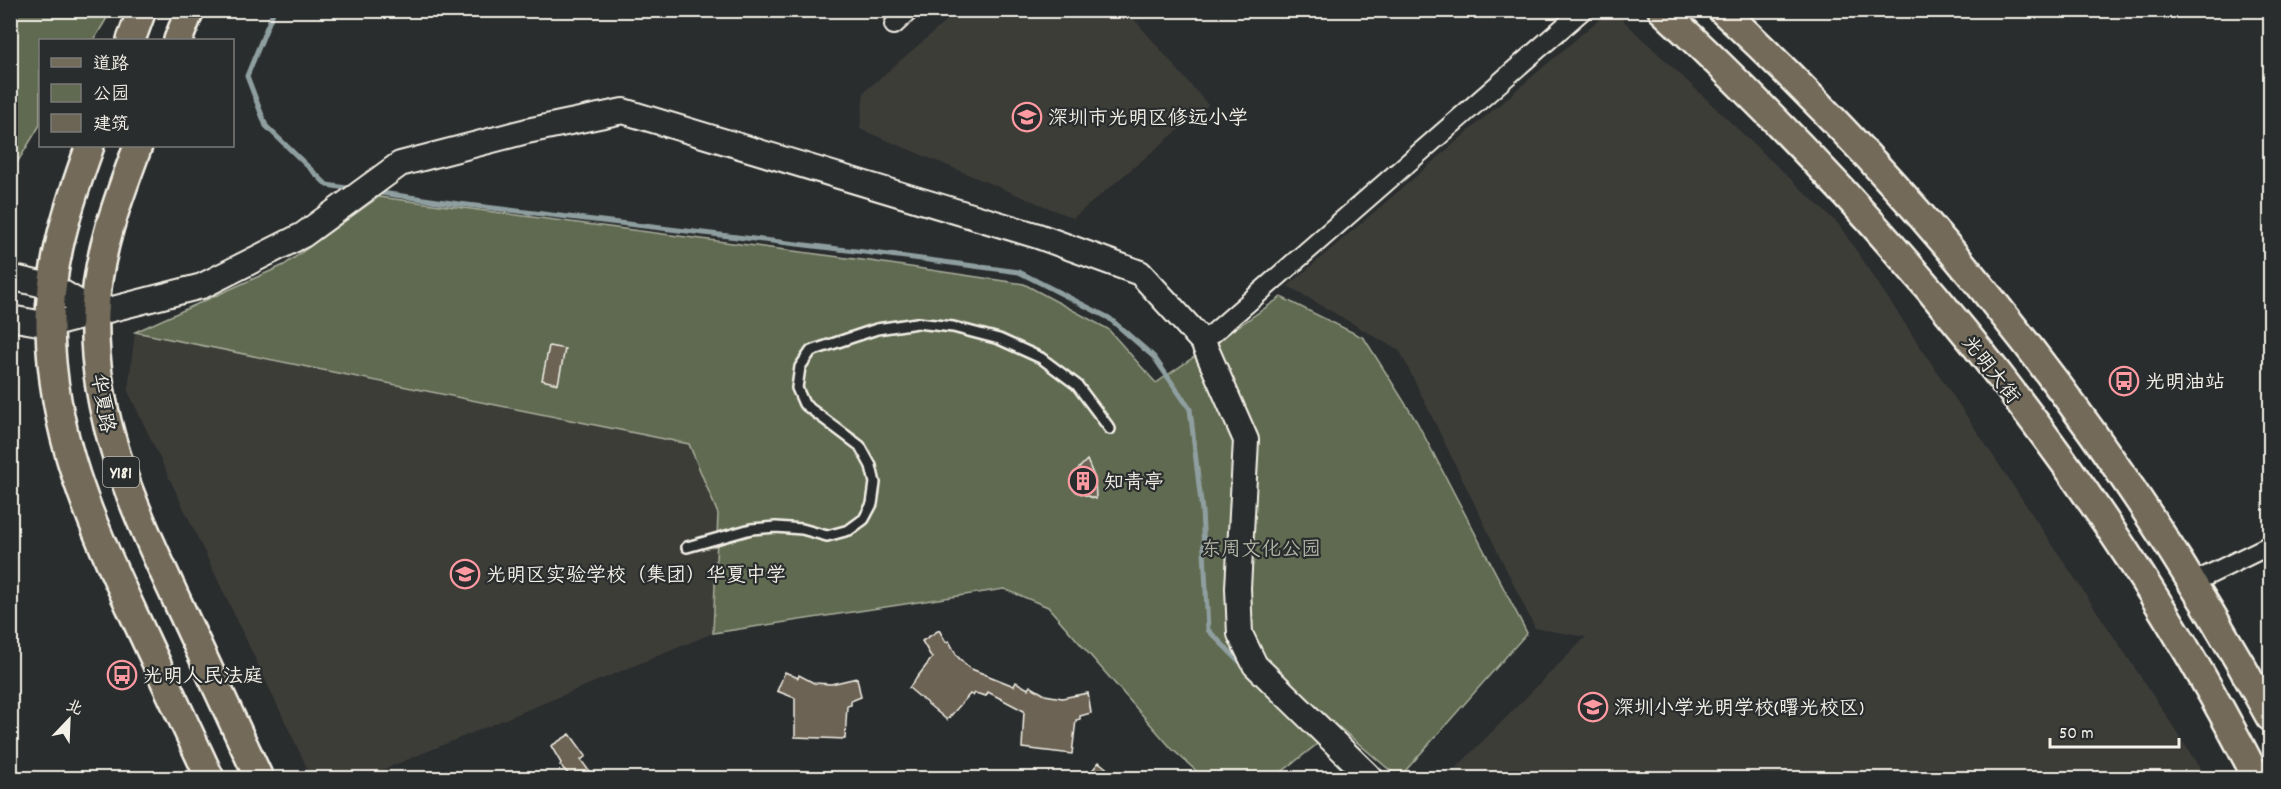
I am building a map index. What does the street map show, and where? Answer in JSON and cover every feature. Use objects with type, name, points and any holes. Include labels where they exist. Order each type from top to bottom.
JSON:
[{"type":"main road","points":[[131,39],[142,10]]},
{"type":"main road","points":[[178,39],[190,10]]},
{"type":"main road","name":"光明大街","points":[[1662,10],[1830,176],[1931,291],[1984,358],[2039,430],[2132,565],[2176,635],[2253,777]]},
{"type":"main road","points":[[1722,10],[1859,147],[1970,274],[2073,405],[2121,473],[2192,583],[2271,717]]},
{"type":"main road","name":"Y181","points":[[90,147],[71,198],[56,263],[50,325],[55,400],[70,463],[94,526],[210,778]]},
{"type":"main road","name":"华夏路","points":[[138,147],[114,211],[100,270],[95,312],[99,392],[113,450],[135,510],[259,778]]},
{"type":"street","points":[[894,25],[910,10]]},
{"type":"street","points":[[1203,342],[1583,10]]},
{"type":"street","points":[[10,318],[50,325],[202,286],[303,235],[400,164],[527,131],[623,111],[1038,236],[1140,273],[1203,342],[1246,440],[1238,588],[1240,634],[1255,665],[1371,778]]},
{"type":"street","points":[[10,277],[53,287],[95,312]]},
{"type":"street","points":[[2192,583],[2271,545]]},
{"type":"lane","points":[[687,547],[751,529],[802,529],[827,536],[849,530],[864,519],[872,504],[875,483],[871,466],[860,447],[804,404],[797,388],[800,368],[811,351],[877,329],[917,322],[953,327],[999,339],[1041,358],[1077,385],[1110,429]]},
{"type":"shaded area","name":"深圳市光明区修远小学","points":[[958,11],[1127,11],[1208,105],[1073,218],[860,129],[864,92]]},
{"type":"shaded area","points":[[1609,11],[1613,11],[1839,225],[2204,775],[2200,778],[1446,778],[1586,637],[1535,628],[1400,351],[1288,286]]},
{"type":"shaded area","name":"光明区实验学校（集团）华夏中学","points":[[135,332],[689,444],[718,514],[713,633],[363,778],[312,778],[128,391]]},
{"type":"green space","points":[[10,11],[111,11],[95,39],[39,39],[39,127],[17,163],[11,166]]},
{"type":"green space","name":"东周文化公园","points":[[379,197],[870,261],[1024,284],[1108,329],[1156,383],[1281,297],[1364,338],[1417,422],[1527,633],[1399,778],[1339,727],[1274,778],[1204,778],[1172,749],[1048,607],[1004,589],[713,633],[718,514],[689,444],[135,332],[284,265]]},
{"type":"building","points":[[549,346],[565,349],[558,384],[542,380]]},
{"type":"building","name":"知青亭","points":[[1087,460],[1095,479],[1096,499],[1077,492],[1071,486],[1073,474]]},
{"type":"building","points":[[939,630],[946,642],[949,641],[957,656],[969,668],[1014,686],[1016,682],[1028,689],[1030,686],[1045,695],[1062,698],[1088,693],[1091,713],[1080,716],[1080,719],[1076,720],[1072,754],[1022,748],[1024,711],[988,692],[986,696],[970,694],[947,720],[909,688],[932,658],[922,641]]},
{"type":"building","points":[[785,672],[798,678],[799,675],[814,683],[831,684],[857,678],[861,697],[851,701],[851,705],[847,706],[845,739],[795,737],[795,698],[777,691]]},
{"type":"building","points":[[570,734],[586,756],[581,760],[594,778],[572,778],[560,765],[551,746]]},
{"type":"building","points":[[1099,762],[1118,778],[1086,778]]},
{"type":"waterway","points":[[274,10],[247,76],[266,126],[327,185],[353,189]]},
{"type":"waterway","points":[[374,192],[1019,272],[1109,318],[1154,357],[1190,409],[1202,511],[1208,630],[1246,668]]},
{"type":"waterway","points":[[1338,763],[1354,778]]},
{"type":"place","name":"深圳市光明区修远小学","points":[[1027,117]]},
{"type":"place","name":"光明油站","points":[[2124,381]]},
{"type":"place","name":"知青亭","points":[[1083,481]]},
{"type":"place","name":"光明区实验学校（集团）华夏中学","points":[[465,574]]},
{"type":"place","name":"光明人民法庭","points":[[122,675]]},
{"type":"place","name":"深圳小学光明学校(曙光校区)","points":[[1593,707]]}]
